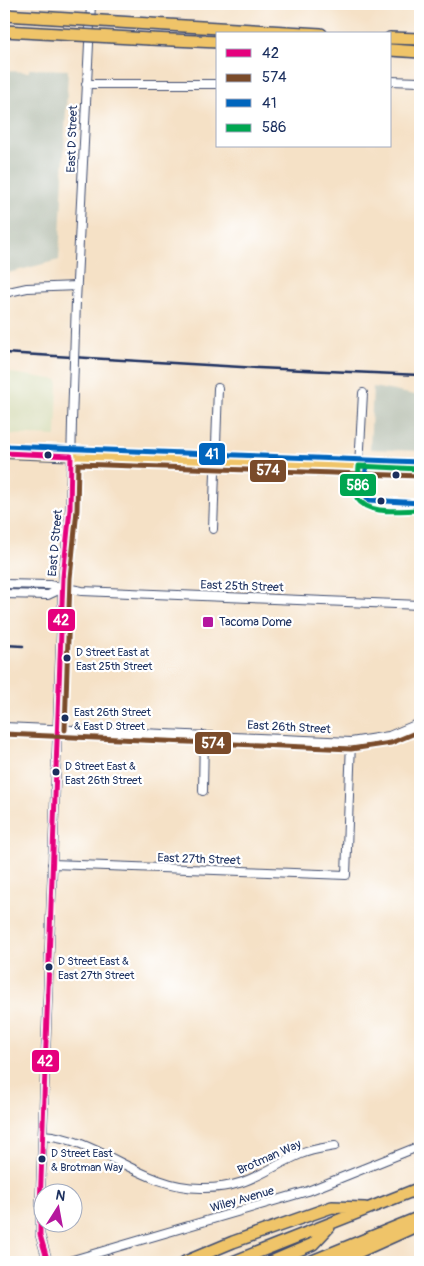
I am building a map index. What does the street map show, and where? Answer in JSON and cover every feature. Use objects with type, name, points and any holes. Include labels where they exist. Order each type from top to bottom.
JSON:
[{"type":"highway","points":[[4,15],[287,32]]},
{"type":"highway","points":[[4,31],[216,42]]},
{"type":"highway","points":[[392,38],[420,39]]},
{"type":"highway","points":[[392,50],[420,52]]},
{"type":"highway","points":[[233,1262],[420,1188]]},
{"type":"highway","points":[[185,1262],[233,1242],[332,1207],[372,1208]]},
{"type":"highway","points":[[310,1262],[420,1217]]},
{"type":"highway","points":[[271,1262],[313,1244],[332,1224]]},
{"type":"highway","points":[[336,1262],[420,1225]]},
{"type":"main road","points":[[4,453],[420,469]]},
{"type":"street","name":"East D Street","points":[[48,1262],[40,1235],[52,864],[63,588],[70,508],[85,95],[91,4]]},
{"type":"street","points":[[392,81],[420,82]]},
{"type":"street","points":[[86,84],[216,84]]},
{"type":"street","points":[[4,293],[27,288],[77,286]]},
{"type":"street","points":[[213,529],[218,388]]},
{"type":"street","points":[[359,466],[363,392]]},
{"type":"street","name":"East 25th Street","points":[[4,584],[82,591],[420,605]]},
{"type":"street","name":"East 25th Street","points":[[4,594],[48,595],[63,588]]},
{"type":"street","name":"East 26th Street","points":[[4,727],[351,742],[389,736],[420,723]]},
{"type":"street","points":[[203,791],[204,735]]},
{"type":"street","name":"East 27th Street","points":[[52,864],[346,876],[351,742]]},
{"type":"street","name":"Brotman Way","points":[[43,1135],[70,1140],[160,1182],[193,1188],[218,1188],[241,1183],[259,1177],[301,1154],[335,1146]]},
{"type":"street","name":"Wiley Avenue","points":[[66,1262],[308,1191],[420,1146]]},
{"type":"shaded area","points":[[29,69],[68,70],[59,260],[4,274],[4,71],[29,72]]},
{"type":"shaded area","points":[[4,372],[58,380],[56,436],[4,434]]},
{"type":"shaded area","points":[[373,387],[420,396],[420,451],[370,449]]},
{"type":"railway","points":[[4,353],[258,368],[420,375]]},
{"type":"railway","points":[[4,645],[23,646]]},
{"type":"transit line","name":"41","points":[[4,446],[420,462]]},
{"type":"transit line","name":"42","points":[[4,453],[71,456]]},
{"type":"transit line","name":"42","points":[[48,1262],[40,1235],[40,1207],[63,577],[70,509],[71,456]]},
{"type":"transit line","name":"574","points":[[65,730],[70,578],[77,510],[78,464],[420,476]]},
{"type":"transit line","name":"586","points":[[420,469],[359,466],[357,498],[362,504],[377,510],[420,510]]},
{"type":"transit line","name":"41","points":[[366,466],[365,495],[369,500],[420,503]]},
{"type":"transit line","name":"574","points":[[4,734],[351,749],[391,743],[420,731]]},
{"type":"place","name":"Tacoma Dome","points":[[208,622]]},
{"type":"place","name":"D Street East at East 25th Street","points":[[67,658]]},
{"type":"place","name":"East 26th Street & East D Street","points":[[65,718]]},
{"type":"place","name":"D Street East & East 26th Street","points":[[56,772]]},
{"type":"place","name":"D Street East & East 27th Street","points":[[49,967]]},
{"type":"place","name":"D Street East & Brotman Way","points":[[42,1159]]}]
